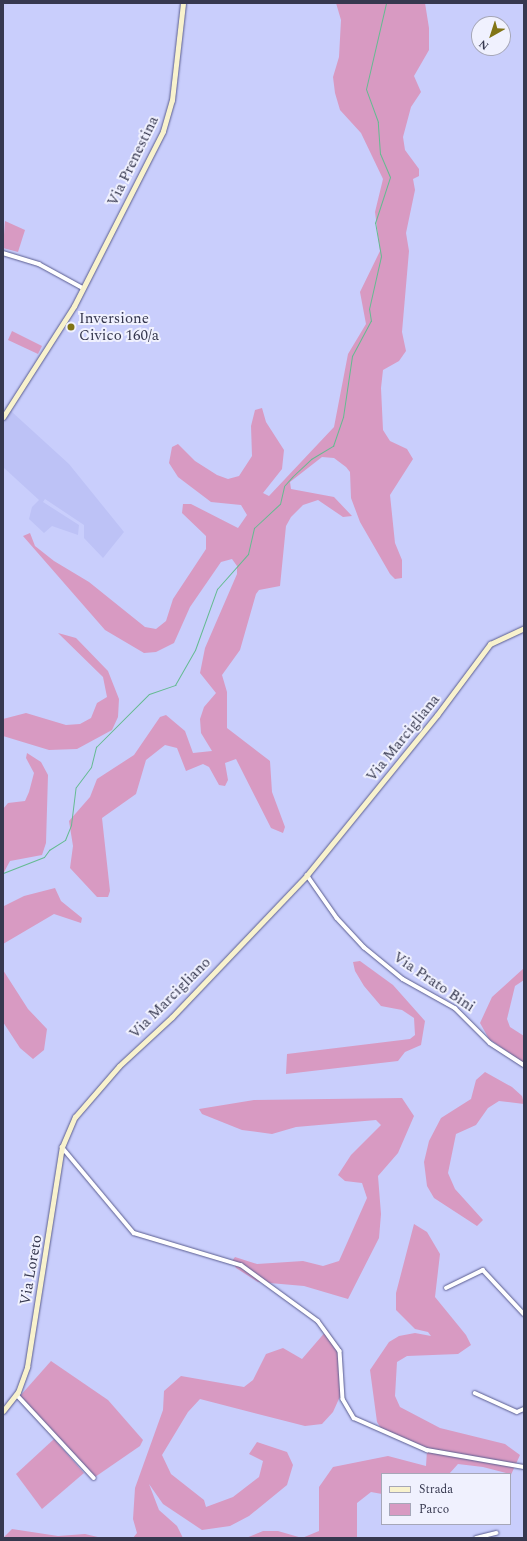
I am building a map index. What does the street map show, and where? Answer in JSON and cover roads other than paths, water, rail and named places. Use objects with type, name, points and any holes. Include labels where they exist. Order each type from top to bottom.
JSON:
[{"type":"street","name":"Via Prenestina","points":[[3,417],[67,317],[167,122],[183,3]]},
{"type":"street","points":[[3,253],[39,264],[83,288]]},
{"type":"street","name":"Via Marcigliana","points":[[307,875],[442,709],[485,649],[497,638],[524,628]]},
{"type":"street","name":"Via Prato Bini","points":[[307,875],[337,918],[364,947],[405,980],[458,1010],[490,1043],[524,1065]]},
{"type":"street","name":"Via Marcigliano","points":[[62,1147],[72,1122],[106,1079],[172,1017],[307,875]]},
{"type":"street","points":[[62,1147],[134,1233],[241,1265],[318,1321],[340,1351],[343,1399],[354,1418],[424,1450],[524,1467]]},
{"type":"street","name":"Via Loreto","points":[[3,1411],[17,1394],[33,1334],[62,1147]]},
{"type":"street","points":[[446,1288],[483,1270],[524,1314]]},
{"type":"street","points":[[475,1393],[516,1412],[524,1409]]},
{"type":"street","points":[[17,1394],[94,1478]]},
{"type":"street","points":[[476,1538],[496,1533]]},
{"type":"waterway","points":[[3,873],[44,857],[49,850],[65,840],[71,825],[76,787],[91,767],[96,747],[149,694],[175,685],[195,650],[217,589],[248,554],[254,528],[280,504],[284,486],[293,476],[311,459],[333,446],[343,417],[352,356],[371,321],[369,309],[381,256],[375,223],[390,177],[380,154],[378,122],[366,89],[386,3]]},
{"type":"place","name":"Inversione Civico 160/a","points":[[71,327]]}]
